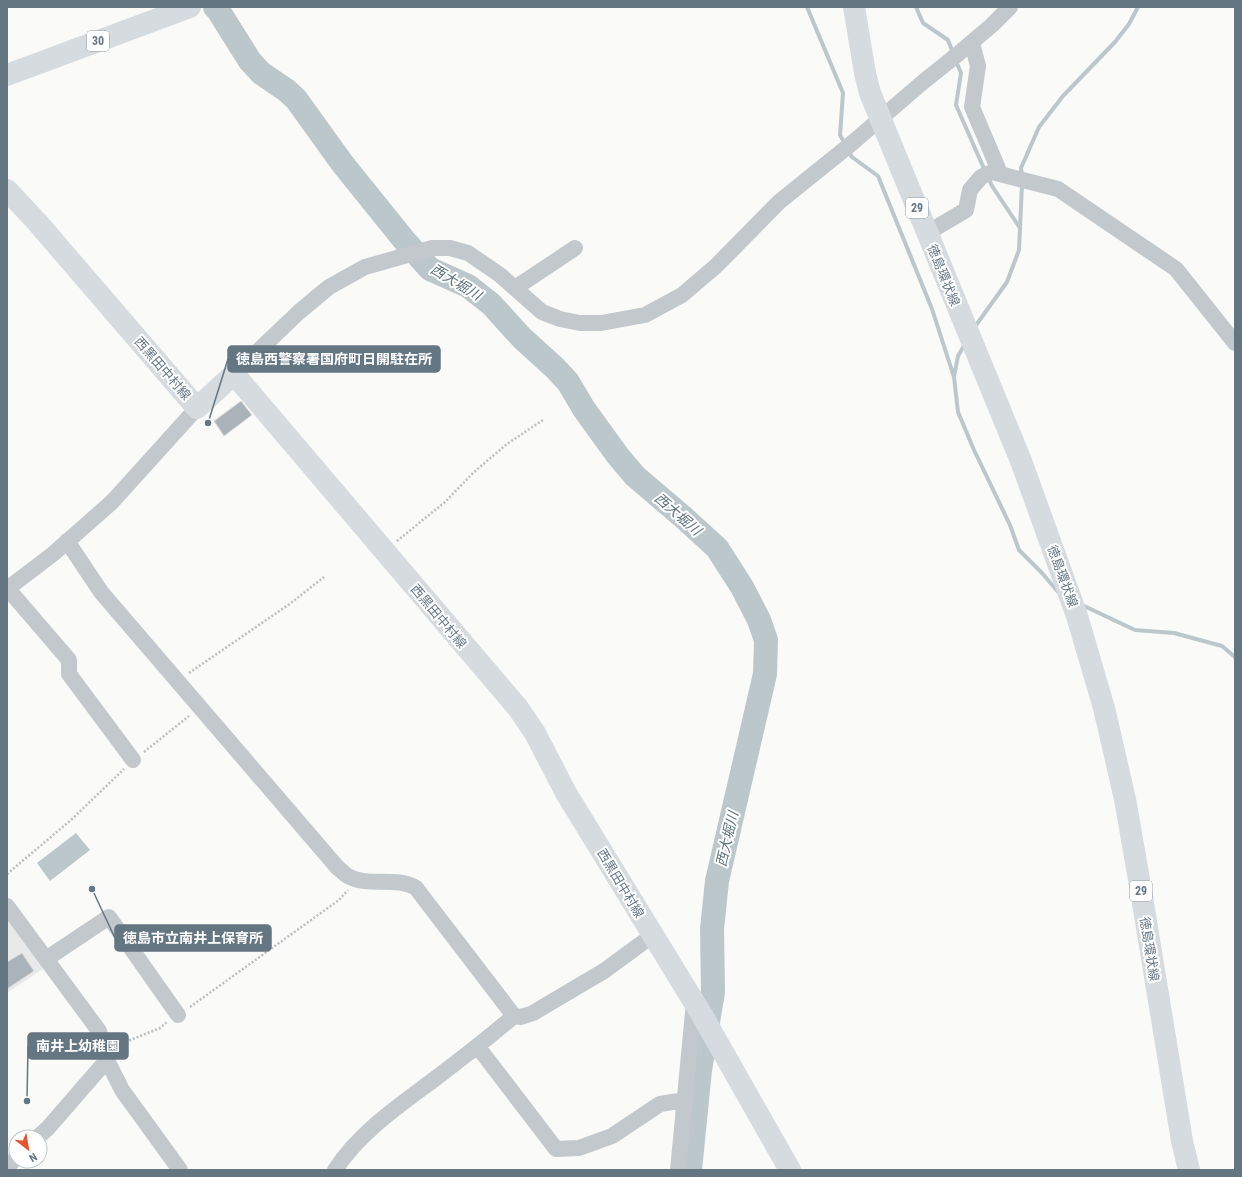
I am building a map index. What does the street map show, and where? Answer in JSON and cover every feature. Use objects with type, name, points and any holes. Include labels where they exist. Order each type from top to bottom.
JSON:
[{"type":"main road","name":"30","points":[[7,75],[190,7]]},
{"type":"main road","name":"徳島環状線","points":[[854,7],[870,93],[1021,462],[1077,616],[1104,708],[1124,799],[1141,891],[1182,1141],[1189,1170]]},
{"type":"main road","name":"西黒田中村線","points":[[7,190],[37,222],[197,408],[234,374],[518,708],[535,733],[566,794],[703,1017],[790,1170]]},
{"type":"street","points":[[234,374],[299,312],[329,287],[365,267],[432,248],[450,248],[468,253],[500,275],[542,312],[560,319],[580,323],[601,324],[645,315],[682,295],[694,286],[716,266],[779,202],[972,43],[1010,7]]},
{"type":"street","points":[[972,43],[978,66],[972,107],[995,174]]},
{"type":"street","points":[[927,233],[966,210],[970,190],[995,174],[1058,189],[1176,269],[1235,343]]},
{"type":"street","points":[[515,288],[575,248]]},
{"type":"street","points":[[133,760],[69,674],[69,660],[8,589],[112,502],[197,408]]},
{"type":"street","points":[[67,541],[101,592],[337,867],[350,878],[409,884],[416,888],[514,1016],[521,1017],[533,1013],[604,971],[653,935]]},
{"type":"street","points":[[7,906],[99,1031],[106,1055],[122,1090],[180,1170]]},
{"type":"street","points":[[46,959],[109,917],[178,1015]]},
{"type":"street","points":[[335,1170],[344,1155],[386,1116],[478,1047],[514,1016]]},
{"type":"street","points":[[678,1170],[685,1100],[703,1017]]},
{"type":"street","points":[[478,1047],[556,1149],[579,1148],[612,1136],[660,1104],[685,1100]]},
{"type":"street","points":[[47,1129],[106,1055]]},
{"type":"path","points":[[384,551],[445,502],[474,472],[507,444],[543,420]]},
{"type":"path","points":[[177,681],[291,603],[324,577]]},
{"type":"path","points":[[7,874],[71,820],[133,760],[200,708]]},
{"type":"path","points":[[106,1055],[160,1028],[339,900],[359,879]]},
{"type":"shaded area","points":[[76,833],[90,850],[50,881],[37,863]]},
{"type":"shaded area","points":[[7,914],[46,967],[7,993]]},
{"type":"building","points":[[241,401],[252,415],[224,436],[214,421]]},
{"type":"building","points":[[22,953],[34,971],[7,989],[7,962]]},
{"type":"waterway","name":"西大堀川","points":[[215,7],[250,61],[261,73],[286,90],[296,99],[342,163],[404,240],[430,269],[468,286],[491,304],[522,338],[568,382],[584,409],[618,456],[635,476],[717,548],[742,587],[759,620],[766,640],[765,674],[717,881],[712,929],[713,992],[700,1070],[690,1170]]},
{"type":"waterway","points":[[807,7],[843,93],[840,135],[845,144]]},
{"type":"waterway","points":[[916,7],[923,23],[948,40],[953,53]]},
{"type":"waterway","points":[[1022,177],[1021,168],[1039,127],[1063,96],[1115,42],[1129,24],[1138,7]]},
{"type":"waterway","points":[[956,61],[961,73],[956,105],[985,171]]},
{"type":"waterway","points":[[848,150],[852,157],[878,176],[932,309],[954,377]]},
{"type":"waterway","points":[[988,177],[992,186],[1020,228]]},
{"type":"waterway","points":[[974,328],[1007,282],[1019,250],[1022,184]]},
{"type":"waterway","points":[[965,344],[958,356],[954,377],[958,412],[974,450],[1010,525],[1019,550],[1059,593]]},
{"type":"waterway","points":[[1082,605],[1135,630],[1174,633],[1222,646],[1235,657]]},
{"type":"place","name":"徳島西警察署国府町日開駐在所","points":[[208,423]]},
{"type":"place","name":"徳島市立南井上保育所","points":[[92,889]]},
{"type":"place","name":"南井上幼稚園","points":[[27,1101]]}]
